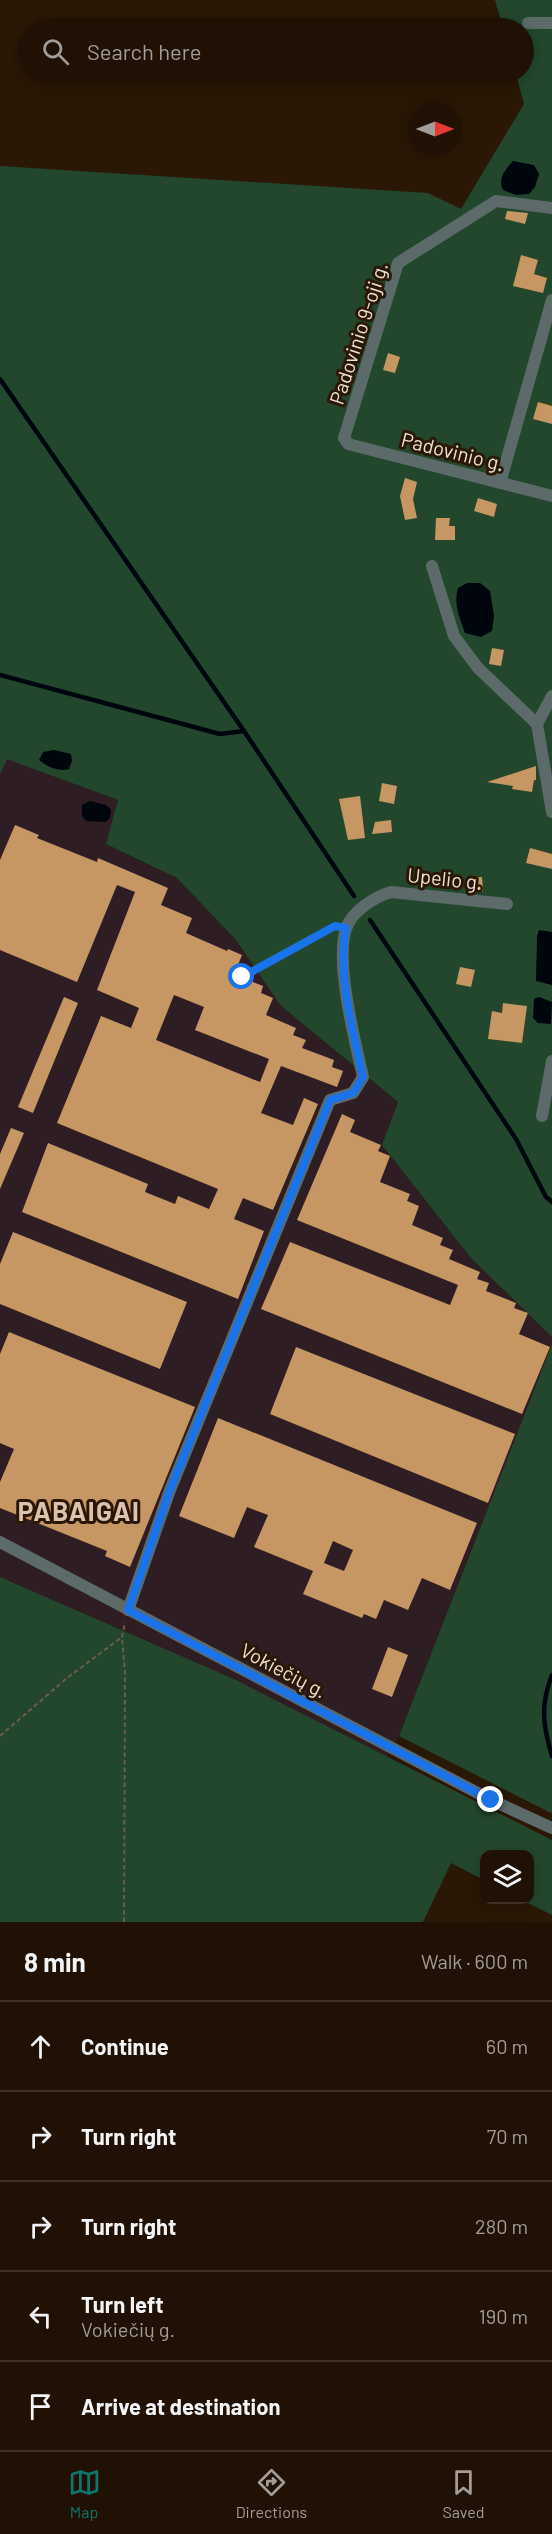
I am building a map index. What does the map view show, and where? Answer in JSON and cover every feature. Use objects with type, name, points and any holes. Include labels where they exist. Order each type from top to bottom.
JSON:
[{"type":"street","points":[[534,23],[552,23]]},
{"type":"street","name":"Padovinio 9-oji g.","points":[[344,441],[398,263],[496,201],[552,208]]},
{"type":"street","points":[[500,483],[552,300]]},
{"type":"street","name":"Padovinio g.","points":[[344,441],[552,496]]},
{"type":"street","points":[[432,566],[454,636],[478,668],[537,724],[552,812]]},
{"type":"street","points":[[537,724],[552,696]]},
{"type":"street","name":"Upelio g.","points":[[346,928],[353,916],[380,895],[391,891],[507,904]]},
{"type":"street","points":[[128,1610],[170,1490],[330,1100],[353,1093],[363,1077],[345,974],[343,943],[346,928]]},
{"type":"street","points":[[542,1116],[552,1061]]},
{"type":"street","name":"Vokiečių g.","points":[[0,1542],[491,1800],[552,1828]]},
{"type":"path","points":[[242,977],[335,926],[346,928]]},
{"type":"path","points":[[124,1922],[125,1673],[122,1637],[128,1610]]},
{"type":"path","points":[[0,1736],[67,1678],[122,1637]]},
{"type":"shaded area","points":[[513,161],[534,165],[539,174],[535,187],[529,194],[516,195],[503,190],[501,186],[505,171]]},
{"type":"shaded area","points":[[467,583],[480,583],[490,591],[494,616],[492,631],[481,637],[465,633],[458,610],[456,599],[458,588]]},
{"type":"shaded area","points":[[54,750],[71,754],[72,761],[69,769],[53,768],[39,760],[43,752]]},
{"type":"shaded area","points":[[7,758],[118,800],[106,844],[177,878],[236,940],[280,1005],[399,1103],[382,1145],[471,1258],[552,1337],[552,1344],[399,1736],[386,1758],[234,1679],[0,1577],[0,775]]},
{"type":"shaded area","points":[[90,801],[106,805],[111,810],[110,818],[105,822],[86,821],[82,816],[82,805]]},
{"type":"shaded area","points":[[539,930],[552,932],[552,985],[536,981]]},
{"type":"shaded area","points":[[539,997],[552,1002],[551,1024],[538,1023],[533,1018],[534,999]]},
{"type":"green space","points":[[495,0],[552,0],[552,1337],[471,1258],[382,1145],[398,1102],[280,1005],[236,940],[177,878],[106,844],[118,800],[7,759],[0,775],[0,166],[428,193],[461,209],[524,104],[519,84],[534,84],[534,18],[500,18]]},
{"type":"green space","points":[[552,1344],[552,1811],[551,1813],[399,1736]]},
{"type":"green space","points":[[0,1577],[234,1679],[552,1840],[552,1915],[530,1904],[534,1904],[534,1850],[480,1850],[480,1878],[451,1863],[423,1922],[0,1922]]},
{"type":"building","points":[[507,211],[528,213],[525,224],[505,219]]},
{"type":"building","points":[[521,255],[538,260],[534,274],[547,278],[543,293],[513,286]]},
{"type":"building","points":[[388,353],[400,357],[395,373],[383,370]]},
{"type":"building","points":[[538,402],[552,406],[552,424],[533,419]]},
{"type":"building","points":[[405,478],[417,482],[413,499],[417,518],[405,520],[400,496]]},
{"type":"building","points":[[478,498],[497,504],[494,517],[474,511]]},
{"type":"building","points":[[436,518],[450,518],[449,526],[455,526],[455,540],[435,540]]},
{"type":"building","points":[[492,648],[504,650],[501,666],[489,664]]},
{"type":"building","points":[[536,766],[536,780],[534,780],[532,792],[487,782]]},
{"type":"building","points":[[382,783],[397,786],[394,804],[379,801]]},
{"type":"building","points":[[360,796],[365,838],[348,840],[339,799]]},
{"type":"building","points":[[391,820],[392,832],[372,834],[375,822]]},
{"type":"building","points":[[15,825],[39,835],[37,838],[97,862],[98,858],[168,888],[161,905],[192,918],[186,933],[242,955],[234,975],[263,986],[261,993],[273,998],[266,1015],[296,1028],[293,1035],[306,1040],[302,1048],[334,1060],[332,1067],[343,1071],[337,1087],[281,1066],[261,1113],[293,1125],[304,1098],[318,1104],[273,1210],[243,1198],[234,1219],[264,1231],[238,1299],[22,1212],[48,1143],[148,1184],[145,1192],[175,1204],[178,1196],[209,1209],[218,1189],[57,1123],[101,1016],[131,1028],[139,1008],[97,990],[135,892],[117,885],[77,982],[0,950],[0,860]],"holes":[[[174,995],[204,1007],[195,1030],[269,1059],[260,1082],[156,1040]]]},
{"type":"building","points":[[530,848],[552,854],[552,869],[526,863]]},
{"type":"building","points":[[482,877],[483,891],[468,892],[467,878]]},
{"type":"building","points":[[460,967],[475,970],[471,987],[456,984]]},
{"type":"building","points":[[64,997],[78,1003],[33,1113],[18,1107]]},
{"type":"building","points":[[503,1003],[527,1006],[522,1043],[488,1039],[492,1011],[502,1013]]},
{"type":"building","points":[[342,1114],[355,1120],[350,1132],[381,1145],[378,1151],[390,1156],[380,1182],[410,1194],[407,1201],[419,1206],[412,1225],[443,1238],[440,1245],[453,1250],[449,1259],[480,1272],[477,1279],[489,1283],[486,1291],[516,1303],[514,1308],[528,1313],[519,1334],[550,1347],[522,1414],[261,1309],[290,1242],[450,1305],[458,1285],[297,1220]]},
{"type":"building","points":[[11,1128],[24,1133],[0,1189],[0,1154]]},
{"type":"building","points":[[13,1232],[187,1302],[160,1369],[0,1304],[0,1264]]},
{"type":"building","points":[[9,1332],[195,1407],[130,1567],[105,1556],[107,1551],[0,1508],[0,1482],[14,1449],[0,1443],[0,1354]]},
{"type":"building","points":[[296,1347],[515,1434],[488,1503],[270,1414]]},
{"type":"building","points":[[218,1418],[477,1523],[450,1590],[422,1578],[408,1610],[384,1600],[376,1619],[364,1614],[362,1618],[303,1594],[313,1571],[254,1547],[268,1515],[247,1507],[234,1538],[179,1516]],"holes":[[[333,1541],[353,1550],[344,1571],[324,1563]]]},
{"type":"building","points":[[388,1647],[408,1655],[392,1697],[372,1689]]},
{"type":"waterway","points":[[0,379],[244,731],[354,896]]},
{"type":"waterway","points":[[0,675],[220,734],[244,731]]},
{"type":"waterway","points":[[370,920],[516,1139],[546,1197],[552,1202]]},
{"type":"waterway","points":[[552,1675],[544,1706],[552,1756]]},
{"type":"district","name":"PABAIGAI","points":[[79,1510]]},
{"type":"route","points":[[242,977],[335,926],[346,928],[343,943],[345,974],[354,1037],[363,1077],[353,1093],[330,1100],[170,1490],[128,1610],[491,1800]]}]
